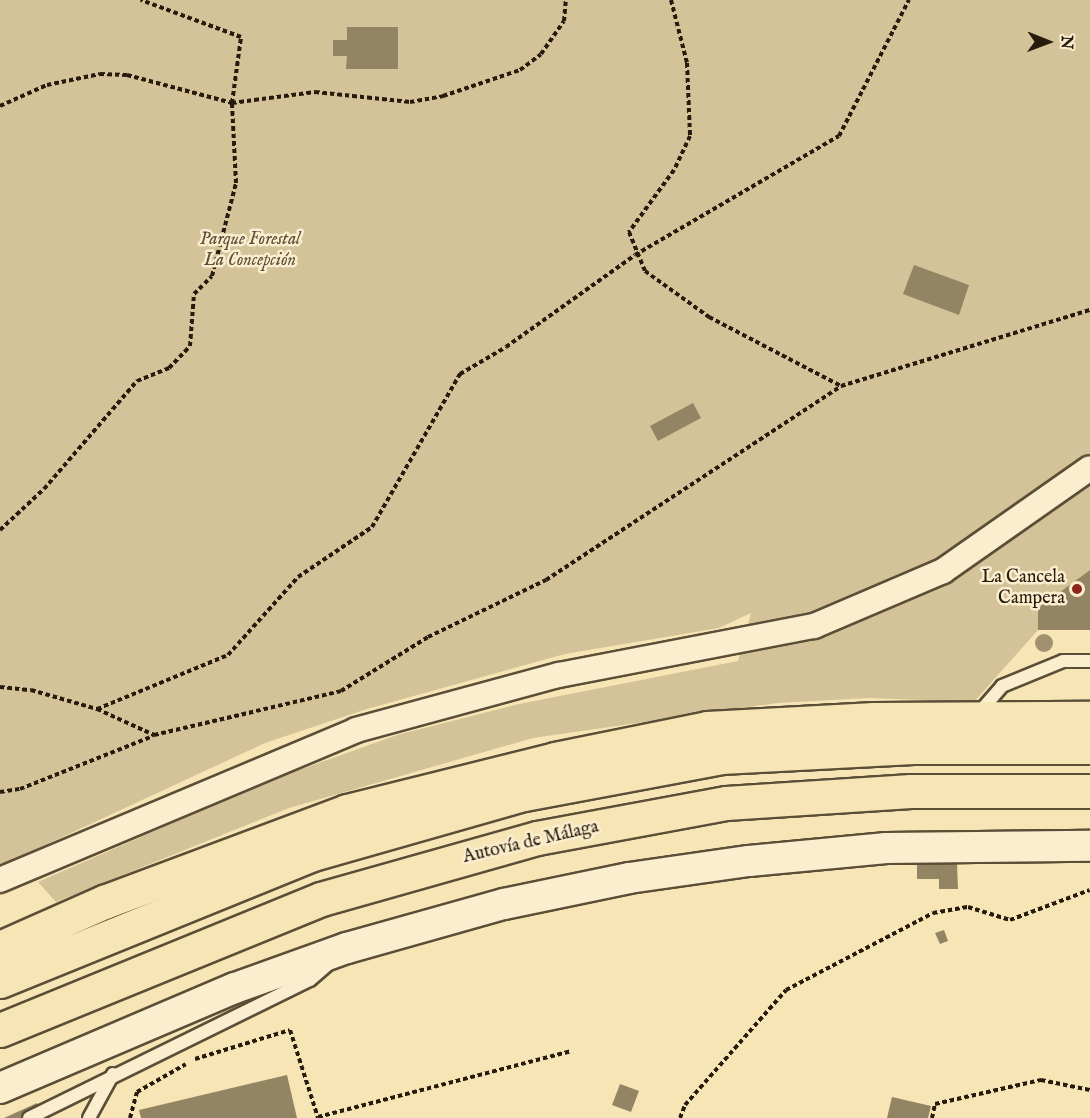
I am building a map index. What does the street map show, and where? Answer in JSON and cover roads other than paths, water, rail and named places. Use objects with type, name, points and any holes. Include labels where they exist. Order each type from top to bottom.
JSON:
[{"type":"highway","points":[[0,948],[104,902],[347,811],[555,759],[707,728],[974,719],[1090,718]]},
{"type":"highway","points":[[0,981],[313,854],[524,794],[721,757],[913,747],[1090,747]]},
{"type":"highway","name":"Autovía de Málaga","points":[[0,1030],[321,899],[537,838],[726,803],[911,791],[1090,791]]},
{"type":"street","points":[[0,879],[356,730],[559,675],[814,626],[943,571],[1090,468]]},
{"type":"street","points":[[0,1088],[235,988],[347,948],[504,904],[629,879],[749,861],[886,848],[1090,846]]},
{"type":"lane","points":[[974,719],[1002,686],[1063,660],[1090,661]]},
{"type":"lane","points":[[29,1118],[113,1074],[310,980],[347,948]]},
{"type":"lane","points":[[89,1118],[113,1074]]},
{"type":"place","name":"La Cancela Campera","points":[[1077,589]]},
{"type":"park label","name":"Parque Forestal La Concepción","points":[[250,251]]}]
